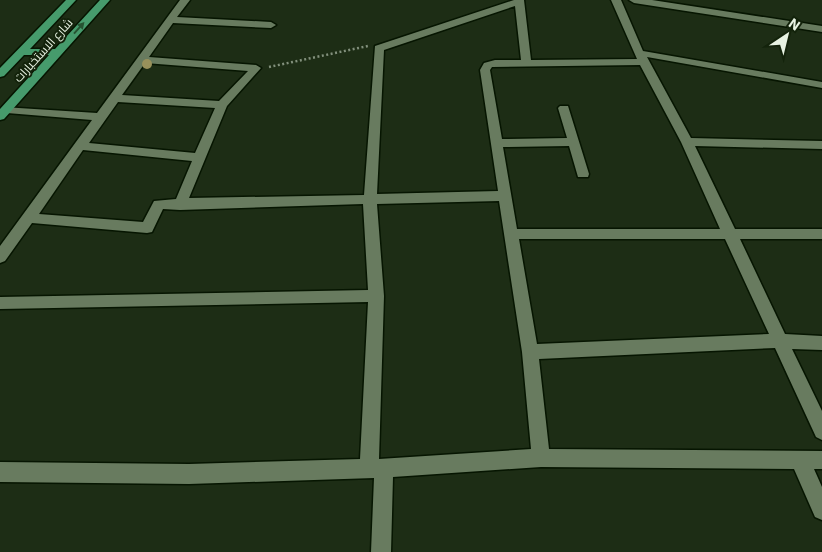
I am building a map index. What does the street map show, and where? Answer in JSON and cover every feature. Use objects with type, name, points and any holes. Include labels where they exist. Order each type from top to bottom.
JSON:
[{"type":"main road","name":"شارع الاستخبارات","points":[[0,74],[71,0]]},
{"type":"main road","name":"شارع الاستخبارات","points":[[3,112],[105,0]]},
{"type":"main road","points":[[20,52],[57,52]]},
{"type":"street","points":[[0,257],[185,0]]},
{"type":"street","points":[[616,0],[642,57],[688,142],[822,431]]},
{"type":"street","points":[[634,0],[700,5],[822,29]]},
{"type":"street","points":[[381,552],[377,469],[376,296],[370,201],[379,48],[517,2],[526,61]]},
{"type":"street","points":[[171,20],[271,25]]},
{"type":"street","points":[[541,458],[530,352],[485,70],[488,66],[495,63],[526,61],[642,57],[822,85]]},
{"type":"street","points":[[142,60],[256,68]]},
{"type":"street","points":[[180,205],[222,105],[256,68]]},
{"type":"street","points":[[114,98],[222,105]]},
{"type":"street","points":[[564,108],[583,174]]},
{"type":"street","points":[[3,112],[101,116]]},
{"type":"street","points":[[497,143],[574,142]]},
{"type":"street","points":[[688,142],[822,145]]},
{"type":"street","points":[[80,146],[200,158]]},
{"type":"street","points":[[29,218],[147,228],[159,204],[370,201],[506,196]]},
{"type":"street","points":[[512,234],[822,234]]},
{"type":"street","points":[[0,303],[376,296]]},
{"type":"street","points":[[530,352],[780,341],[822,343]]},
{"type":"street","points":[[0,472],[189,474],[377,469],[541,458],[822,460]]},
{"type":"street","points":[[800,460],[822,510]]},
{"type":"path","points":[[256,68],[323,57],[367,46],[379,48]]}]
